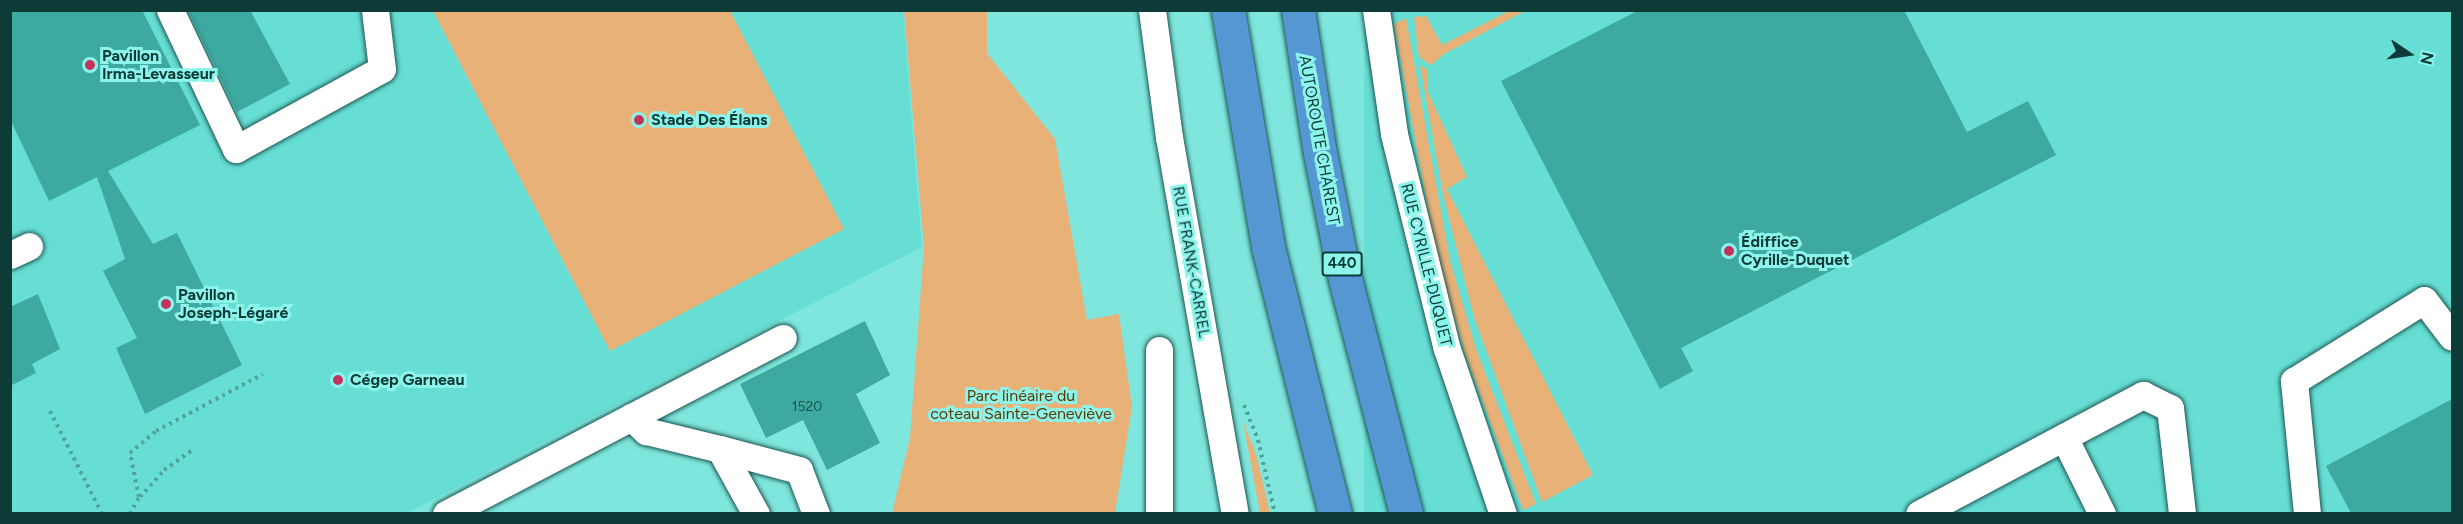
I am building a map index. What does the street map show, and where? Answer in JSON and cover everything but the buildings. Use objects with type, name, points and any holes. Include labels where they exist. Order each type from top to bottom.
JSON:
[{"type":"highway","points":[[1228,10],[1268,247],[1335,513]]},
{"type":"highway","name":"AUTOROUTE CHAREST","points":[[1298,10],[1338,245],[1375,402],[1406,513]]},
{"type":"street","points":[[170,10],[236,149],[382,69],[375,10]]},
{"type":"street","name":"RUE FRANK-CARREL","points":[[1152,10],[1169,137],[1235,513]]},
{"type":"street","name":"RUE CYRILLE-DUQUET","points":[[1376,10],[1394,134],[1447,349],[1503,513]]},
{"type":"street","points":[[2307,513],[2294,381],[2424,300],[2452,337]]},
{"type":"street","points":[[446,513],[783,338]]},
{"type":"street","points":[[1159,350],[1159,513]]},
{"type":"street","points":[[1919,513],[2143,395],[2169,408],[2182,513]]},
{"type":"street","points":[[631,417],[646,430],[799,470],[816,513]]},
{"type":"street","points":[[2064,437],[2102,513]]},
{"type":"street","points":[[720,449],[756,513]]},
{"type":"path","points":[[139,497],[130,453],[156,430],[263,374]]},
{"type":"path","points":[[50,411],[102,513]]},
{"type":"path","points":[[130,513],[139,497],[164,470],[193,450]]},
{"type":"shaded area","name":"Cégep Garneau","points":[[10,11],[903,11],[922,247],[407,513],[11,513]]},
{"type":"shaded area","points":[[1364,11],[2452,11],[2452,514],[1364,514]]},
{"type":"green space","name":"Stade Des Élans","points":[[433,11],[730,11],[844,229],[610,351]]},
{"type":"green space","name":"Parc linéaire du coteau Sainte-Geneviève","points":[[904,11],[987,11],[987,53],[1055,139],[1087,320],[1119,314],[1132,407],[1115,513],[892,513],[910,438],[924,247]]},
{"type":"green space","points":[[1509,11],[1525,11],[1444,54],[1431,65],[1419,57],[1414,17],[1426,16],[1442,45]]},
{"type":"green space","points":[[1406,18],[1450,261],[1476,349],[1536,504],[1523,510],[1465,354],[1437,259],[1394,24]]},
{"type":"green space","points":[[1420,65],[1428,70],[1427,90],[1467,177],[1447,189],[1593,475],[1542,502],[1474,317],[1443,194]]},
{"type":"green space","points":[[1243,421],[1256,454],[1270,513],[1260,513]]},
{"type":"place","name":"Pavillon Irma-Levasseur","points":[[90,65]]},
{"type":"place","name":"Stade Des Élans","points":[[639,120]]},
{"type":"place","name":"Édiffice Cyrille-Duquet","points":[[1729,251]]},
{"type":"place","name":"Pavillon Joseph-Légaré","points":[[166,304]]},
{"type":"place","name":"Cégep Garneau","points":[[338,380]]}]
